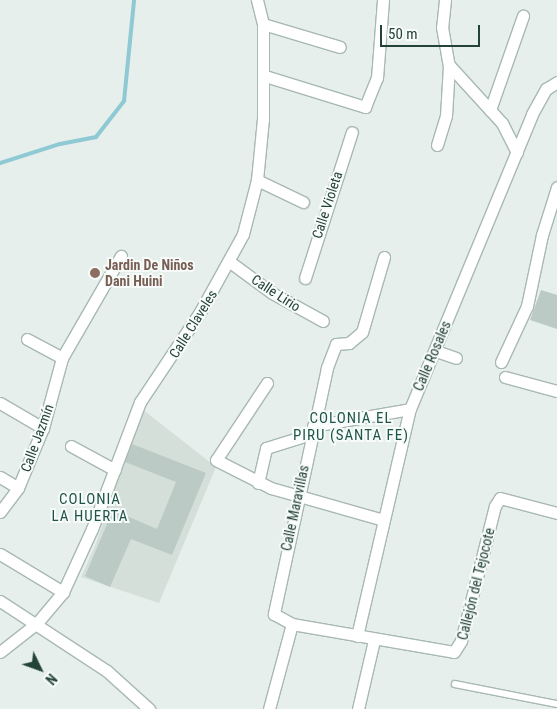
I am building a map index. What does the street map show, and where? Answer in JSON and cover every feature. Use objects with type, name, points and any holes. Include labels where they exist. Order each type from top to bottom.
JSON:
[{"type":"street","name":"Calle Claveles","points":[[0,652],[37,623],[63,592],[115,470],[140,402],[230,262],[243,234],[258,180],[265,76],[263,24],[257,0]]},
{"type":"street","points":[[265,76],[364,107],[377,78],[383,0]]},
{"type":"street","points":[[437,145],[446,116],[449,65],[442,27],[444,0]]},
{"type":"street","points":[[490,110],[523,16]]},
{"type":"street","points":[[263,24],[340,47]]},
{"type":"street","points":[[449,65],[502,123],[517,152]]},
{"type":"street","name":"Calle Rosales","points":[[357,636],[410,409],[436,351],[532,114],[546,89],[557,82]]},
{"type":"street","name":"Calle Violeta","points":[[305,278],[352,132]]},
{"type":"street","points":[[258,180],[303,202]]},
{"type":"street","points":[[501,362],[517,333],[527,306],[542,235],[557,187]]},
{"type":"street","name":"Calle Jazmín","points":[[0,512],[18,488],[43,428],[62,358],[121,256]]},
{"type":"street","name":"Calle Maravillas","points":[[292,624],[279,619],[274,608],[312,430],[336,344],[349,343],[362,332],[384,257]]},
{"type":"street","name":"Calle Lirio","points":[[230,262],[272,293],[323,321]]},
{"type":"street","points":[[28,339],[62,358]]},
{"type":"street","points":[[436,351],[456,358]]},
{"type":"street","points":[[505,377],[557,391]]},
{"type":"street","points":[[267,383],[216,460],[258,483],[383,520]]},
{"type":"street","points":[[0,403],[43,428]]},
{"type":"street","points":[[258,483],[266,448],[312,430],[410,409]]},
{"type":"street","points":[[71,446],[115,470]]},
{"type":"street","points":[[0,477],[18,488]]},
{"type":"street","name":"Callejón del Tejocote","points":[[292,624],[450,652],[458,650],[498,502],[507,498],[557,513]]},
{"type":"street","points":[[0,554],[63,592]]},
{"type":"street","points":[[0,601],[37,623],[107,671],[149,709]]},
{"type":"street","points":[[269,709],[292,624]]},
{"type":"street","points":[[358,709],[374,640]]},
{"type":"lane","points":[[455,684],[557,704]]},
{"type":"shaded area","points":[[142,409],[216,467],[159,603],[81,577],[95,546]]},
{"type":"building","points":[[541,290],[557,295],[557,329],[530,320]]},
{"type":"building","points":[[132,444],[206,473],[172,555],[131,539],[110,587],[85,576],[113,510],[157,529],[176,482],[125,462]]},
{"type":"waterway","points":[[0,163],[60,144],[96,137],[124,101],[134,0]]},
{"type":"place","name":"Jardin De Niños Dani Huini","points":[[95,273]]},
{"type":"district","name":"COLONIA EL PIRU (SANTA FE)","points":[[351,426]]},
{"type":"district","name":"COLONIA LA HUERTA","points":[[90,508]]}]
